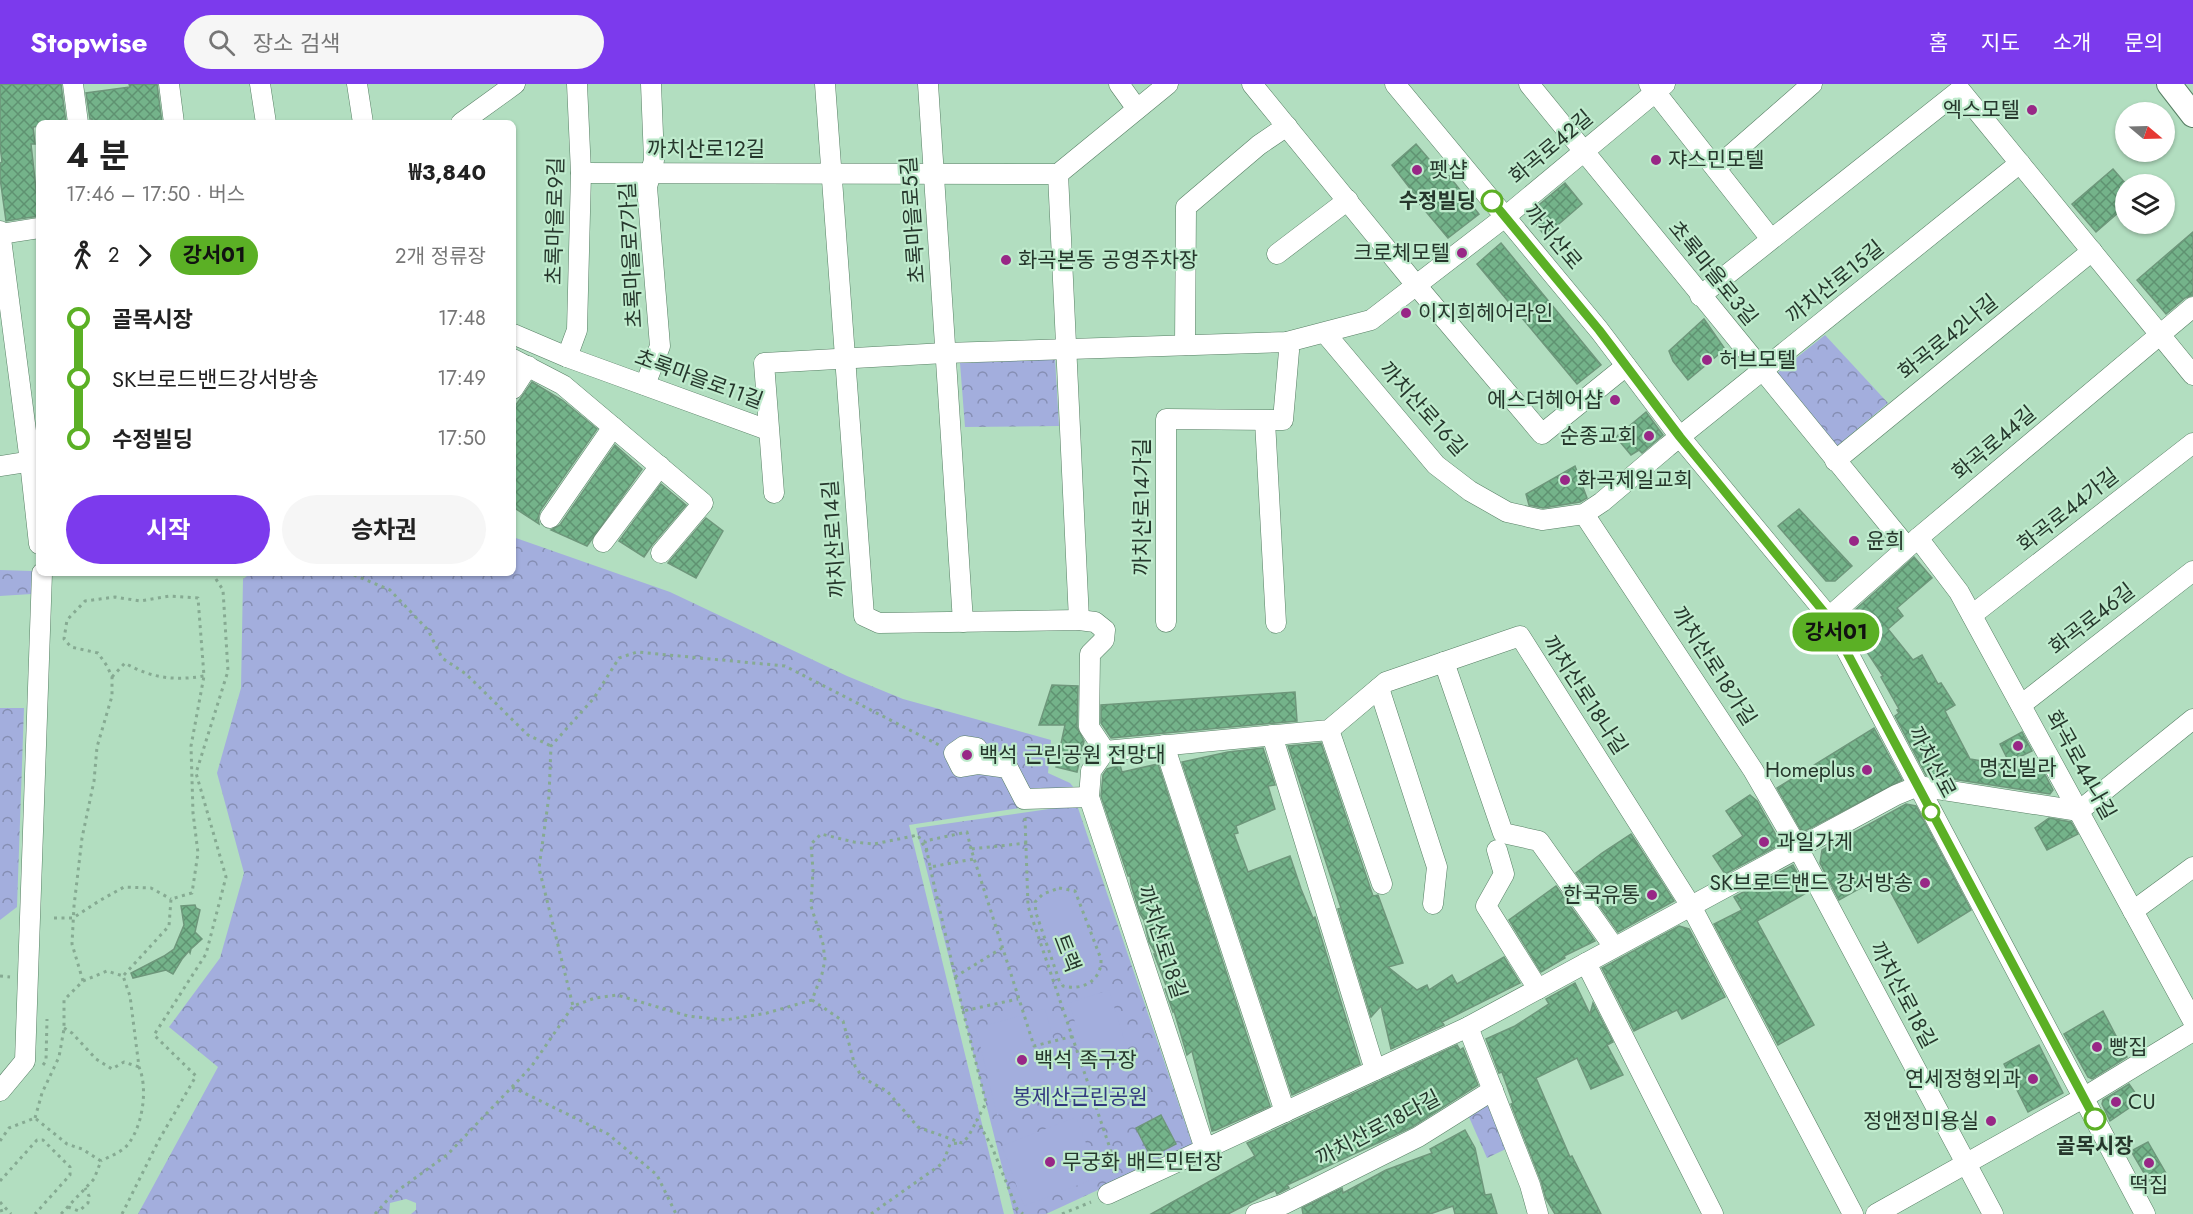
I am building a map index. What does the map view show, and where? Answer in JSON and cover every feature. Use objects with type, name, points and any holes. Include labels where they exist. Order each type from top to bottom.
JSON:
[{"type":"main road","points":[[2169,84],[2193,115]]},
{"type":"street","points":[[73,84],[78,120]]},
{"type":"street","points":[[169,84],[174,120]]},
{"type":"street","points":[[260,84],[266,120]]},
{"type":"street","points":[[357,84],[363,120]]},
{"type":"street","points":[[465,120],[515,84]]},
{"type":"street","name":"초록마을로9길","points":[[567,357],[577,330],[581,173],[577,84]]},
{"type":"street","name":"초록마을로7가길","points":[[645,385],[660,346],[647,187],[654,160],[651,84]]},
{"type":"street","points":[[825,84],[845,358]]},
{"type":"street","name":"초록마을로5길","points":[[928,84],[945,353]]},
{"type":"street","points":[[1119,84],[1137,109]]},
{"type":"street","points":[[1079,620],[1058,174],[1168,84]]},
{"type":"street","points":[[1252,84],[1416,285],[1542,434],[1626,366]]},
{"type":"street","name":"까치산로","points":[[1395,84],[1505,216],[1680,437],[1828,617],[2145,1214]]},
{"type":"street","name":"초록마을로3길","points":[[1529,84],[1835,461],[1913,543]]},
{"type":"street","points":[[1716,168],[1812,84]]},
{"type":"street","name":"화곡로42길","points":[[1505,216],[1657,87],[1771,239]]},
{"type":"street","points":[[1700,296],[1957,87],[2193,375]]},
{"type":"street","points":[[1185,345],[1186,207],[1259,145],[1287,126]]},
{"type":"street","name":"까치산로15길","points":[[1680,437],[2020,164]]},
{"type":"street","name":"까치산로12길","points":[[581,173],[1058,174]]},
{"type":"street","points":[[1277,254],[1348,200]]},
{"type":"street","points":[[774,493],[764,363],[945,353],[1287,342],[1371,320],[1505,216]]},
{"type":"street","points":[[36,228],[0,233],[35,461],[36,482]]},
{"type":"street","name":"화곡로42나길","points":[[1835,461],[2092,251]]},
{"type":"street","name":"화곡로44길","points":[[1828,617],[2193,307]]},
{"type":"street","name":"까치산로16길","points":[[1325,333],[1436,465],[1470,491],[1507,512],[1542,520],[1584,514],[1602,502],[1680,437]]},
{"type":"street","name":"초록마을로11길","points":[[516,335],[567,357],[768,430]]},
{"type":"street","points":[[1276,623],[1265,421],[1283,420],[1289,351],[1287,342]]},
{"type":"street","points":[[945,353],[963,622]]},
{"type":"street","name":"까치산로14길","points":[[845,358],[864,616],[879,622],[1079,620],[1095,622],[1105,630],[1104,640],[1090,654],[1089,727],[1105,751]]},
{"type":"street","points":[[516,378],[520,363],[563,385],[703,503],[661,552]]},
{"type":"street","name":"까치산로14가길","points":[[1166,622],[1166,419],[1265,421]]},
{"type":"street","points":[[550,518],[613,427]]},
{"type":"street","name":"화곡로44가길","points":[[1972,615],[2193,443]]},
{"type":"street","points":[[0,466],[35,461]]},
{"type":"street","points":[[603,542],[660,466]]},
{"type":"street","name":"까치산로18가길","points":[[1584,514],[1753,770],[1798,848]]},
{"type":"street","name":"화곡로44나길","points":[[1913,543],[1959,592],[2193,1021]]},
{"type":"street","name":"화곡로46길","points":[[2021,705],[2193,571]]},
{"type":"street","points":[[0,1091],[25,1061],[42,576]]},
{"type":"street","name":"까치산로18나길","points":[[1329,730],[1386,682],[1520,636],[1691,906]]},
{"type":"street","points":[[1444,662],[1503,833],[1539,840],[1614,947]]},
{"type":"street","points":[[1379,688],[1437,867],[1433,904]]},
{"type":"street","points":[[1116,1191],[1468,1027],[1896,795],[1918,786],[2079,811],[2193,719]]},
{"type":"street","points":[[1105,751],[1329,730],[1382,884]]},
{"type":"street","points":[[1272,735],[1375,1070]]},
{"type":"street","points":[[1164,745],[1285,1112]]},
{"type":"street","points":[[954,753],[964,746],[977,748],[979,764],[1008,768],[1024,798],[1089,797]]},
{"type":"street","name":"까치산로18길","points":[[1105,751],[1091,771],[1089,797],[1205,1149]]},
{"type":"street","name":"까치산로18길","points":[[1798,848],[1993,1214]]},
{"type":"street","points":[[1497,850],[1504,874],[1486,906],[1538,989]]},
{"type":"street","points":[[2133,911],[2193,867]]},
{"type":"street","points":[[1691,906],[1853,1214]]},
{"type":"street","points":[[1586,963],[1713,1214]]},
{"type":"street","points":[[1468,1027],[1530,1185],[1538,1214]]},
{"type":"street","points":[[1876,1214],[2084,1098],[2193,1031]]},
{"type":"street","name":"까치산로18다길","points":[[1256,1214],[1284,1204],[1418,1137],[1493,1090]]},
{"type":"path","points":[[122,1214],[159,1140],[196,1076],[154,1035],[206,954],[226,877],[196,773],[228,671],[223,590],[214,576]]},
{"type":"path","points":[[356,576],[390,590],[428,630],[442,658],[466,674],[528,735],[551,746]]},
{"type":"path","points":[[54,918],[74,918],[124,887],[151,888],[171,899],[192,893],[198,853],[193,813],[191,746],[204,676],[198,598],[170,596],[140,602],[115,597],[85,601],[67,620],[64,639],[71,647],[98,653],[112,677],[112,696],[97,747],[94,781],[82,838],[74,918],[72,944],[83,981]]},
{"type":"path","points":[[573,1006],[539,868],[549,796],[551,746],[594,698],[619,658],[637,651],[785,666],[954,753]]},
{"type":"path","points":[[112,677],[125,663],[142,673],[182,680],[204,676]]},
{"type":"path","points":[[1024,798],[1028,906],[1047,966],[1074,1036],[1116,1191],[1062,1214]]},
{"type":"path","points":[[871,1214],[942,1163],[950,1144],[962,1143],[968,1137],[986,1103],[925,841],[968,832],[974,859],[1034,1046],[1074,1036]]},
{"type":"path","points":[[812,999],[825,960],[823,944],[811,906],[813,870],[811,844],[821,834],[874,844],[918,836],[927,852]]},
{"type":"path","points":[[971,849],[1027,843]]},
{"type":"path","points":[[930,867],[974,859]]},
{"type":"path","name":"트랙","points":[[1059,888],[1075,891],[1080,899],[1101,959],[1101,968],[1091,982],[1074,989],[1063,986],[1059,980],[1036,913],[1035,902],[1044,894],[1059,888]]},
{"type":"path","points":[[123,976],[169,926],[171,899]]},
{"type":"path","points":[[955,977],[1003,948]]},
{"type":"path","points":[[35,1118],[42,1093],[59,1057],[64,1028],[64,1000],[83,981],[107,971],[123,976]]},
{"type":"path","points":[[61,1214],[94,1179],[101,1161],[129,1144],[139,1122],[143,1078],[138,1067],[130,996],[123,976]]},
{"type":"path","points":[[375,1214],[393,1194],[447,1155],[512,1087],[531,1067],[573,1006],[595,998],[617,995],[688,1016],[724,1020],[767,1013],[812,999]]},
{"type":"path","points":[[812,999],[843,1021],[855,1066],[863,1078],[887,1091],[918,1127],[962,1143]]},
{"type":"path","points":[[963,1011],[1019,999]]},
{"type":"path","points":[[64,1028],[72,1033],[96,1059],[112,1069],[124,1062],[138,1067]]},
{"type":"path","points":[[512,1087],[608,1134],[657,1175],[676,1214]]},
{"type":"path","points":[[35,1118],[67,1144],[82,1149],[101,1161]]},
{"type":"path","points":[[0,1141],[9,1128],[35,1118]]},
{"type":"path","points":[[977,1120],[992,1147],[1017,1209],[1023,1214]]},
{"type":"path","points":[[0,1181],[37,1140],[43,1140],[69,1167],[70,1175],[34,1214]]},
{"type":"path","points":[[67,1207],[79,1211],[88,1203],[90,1196],[85,1188]]},
{"type":"path","points":[[0,1202],[11,1214]]},
{"type":"path","points":[[0,1211],[6,1209]]},
{"type":"green space","points":[[1825,335],[1888,403],[1835,448],[1775,375]]},
{"type":"green space","points":[[1055,359],[1059,426],[965,427],[960,363]]},
{"type":"green space","points":[[516,538],[670,592],[847,676],[903,699],[1051,740],[1048,773],[1070,783],[1075,789],[1072,800],[909,825],[1004,1214],[411,1214],[416,1210],[416,1203],[406,1199],[390,1203],[389,1214],[138,1214],[218,1067],[169,1027],[220,958],[244,873],[217,773],[241,688],[243,579],[247,576],[516,576]]},
{"type":"green space","points":[[0,570],[32,571],[32,594],[0,596]]},
{"type":"green space","points":[[0,708],[24,708],[17,907],[0,920]]},
{"type":"green space","name":"봉제산근린공원","points":[[1077,805],[1193,1146],[1046,1214],[1014,1214],[916,828]]},
{"type":"green space","points":[[1059,888],[1075,891],[1101,959],[1094,979],[1090,983],[1077,987],[1063,986],[1059,980],[1036,913],[1035,902],[1043,894]]},
{"type":"green space","points":[[1109,990],[1126,1045],[1086,1057],[1069,1003]]},
{"type":"green space","name":"백석 족구장","points":[[1045,1009],[1068,1093],[997,1115],[976,1028]]},
{"type":"green space","points":[[1491,1103],[1508,1148],[1487,1158],[1469,1117]]},
{"type":"green space","name":"무궁화 배드민턴장","points":[[1076,1117],[1099,1177],[1024,1206],[1002,1146]]},
{"type":"building","points":[[0,84],[61,84],[66,120],[36,120],[36,126],[33,127],[35,144],[31,144],[36,189],[36,216],[6,221],[0,178],[0,163],[2,162]]},
{"type":"building","points":[[129,84],[157,84],[162,120],[90,119],[86,93],[130,87]]},
{"type":"building","points":[[1416,144],[1446,179],[1449,176],[1479,214],[1448,238],[1417,201],[1419,200],[1392,165]]},
{"type":"building","points":[[2113,169],[2117,174],[2115,174],[2115,216],[2096,232],[2072,204]]},
{"type":"building","points":[[1565,183],[1582,204],[1545,236],[1530,217],[1534,209]]},
{"type":"building","points":[[2193,232],[2193,295],[2185,298],[2166,314],[2137,280]]},
{"type":"building","points":[[1501,243],[1601,365],[1577,384],[1477,264]]},
{"type":"building","points":[[1704,319],[1725,349],[1688,380],[1673,361],[1669,351]]},
{"type":"building","points":[[532,382],[562,400],[597,429],[540,511],[539,524],[516,509],[516,405]]},
{"type":"building","points":[[1646,412],[1663,435],[1642,453],[1639,450],[1631,455],[1616,437]]},
{"type":"building","points":[[615,445],[642,469],[587,546],[551,530],[560,525]]},
{"type":"building","name":"화곡제일교회","points":[[1575,466],[1587,498],[1580,502],[1543,508],[1529,505],[1526,494]]},
{"type":"building","points":[[661,484],[686,505],[644,557],[619,541]]},
{"type":"building","points":[[1799,509],[1852,566],[1835,581],[1826,581],[1778,526]]},
{"type":"building","points":[[706,518],[723,531],[696,578],[668,563]]},
{"type":"building","points":[[1914,557],[1932,578],[1897,608],[1903,616],[1888,629],[1913,660],[1922,655],[1938,684],[1941,683],[1955,705],[1945,711],[1970,759],[2043,771],[2053,790],[2050,794],[1926,775],[1895,716],[1899,713],[1897,710],[1899,709],[1881,677],[1883,676],[1845,619]]},
{"type":"building","points":[[1052,685],[1078,686],[1077,727],[1084,741],[1077,772],[1056,767],[1065,725],[1039,725]]},
{"type":"building","points":[[1295,692],[1297,721],[1111,738],[1101,723],[1101,705]]},
{"type":"building","points":[[1874,728],[1902,780],[1805,831],[1801,830],[1777,788]]},
{"type":"building","name":"명진빌라","points":[[2022,732],[2032,751],[2009,762],[2000,744]]},
{"type":"building","points":[[1321,743],[1373,896],[1378,895],[1403,963],[1388,967],[1417,990],[1427,985],[1429,990],[1452,975],[1457,984],[1504,957],[1520,983],[1442,1022],[1444,1025],[1391,1049],[1381,1006],[1371,1017],[1338,909],[1341,908],[1288,746]]},
{"type":"building","points":[[1263,748],[1275,785],[1268,786],[1275,809],[1236,826],[1238,833],[1234,834],[1248,872],[1290,856],[1301,889],[1313,918],[1315,917],[1360,1064],[1292,1095],[1182,762],[1228,752]]},
{"type":"building","points":[[1158,764],[1270,1106],[1212,1131],[1192,1051],[1187,1055],[1154,954],[1156,954],[1149,942],[1130,876],[1128,876],[1101,796],[1103,775],[1107,769],[1120,765],[1122,772]]},
{"type":"building","points":[[1750,795],[1757,801],[1781,844],[1725,874],[1713,856],[1743,836],[1726,811]]},
{"type":"building","points":[[1906,804],[1916,806],[1971,910],[1918,943],[1882,876],[1839,900],[1820,863],[1822,850]]},
{"type":"building","points":[[2049,818],[2071,822],[2078,834],[2047,850],[2035,828]]},
{"type":"building","points":[[1631,834],[1674,901],[1618,932],[1576,873]]},
{"type":"building","points":[[1793,865],[1808,892],[1757,921],[1814,1025],[1778,1045],[1714,924],[1742,910],[1734,897]]},
{"type":"building","points":[[1556,886],[1595,941],[1564,956],[1565,958],[1541,972],[1509,920]]},
{"type":"building","points":[[195,905],[200,910],[195,932],[202,939],[182,959],[173,974],[166,970],[133,978],[131,973],[174,949],[184,925],[181,906]]},
{"type":"building","points":[[1679,926],[1689,929],[1725,997],[1682,1019],[1677,1010],[1634,1031],[1602,968]]},
{"type":"building","points":[[1575,983],[1590,1014],[1593,1003],[1613,1042],[1607,1045],[1623,1075],[1591,1089],[1577,1058],[1536,1078],[1570,1157],[1572,1156],[1601,1214],[1555,1214],[1546,1199],[1511,1104],[1513,1103],[1502,1072],[1499,1073],[1486,1039],[1515,1026],[1549,1004],[1546,999]]},
{"type":"building","name":"빵집","points":[[2103,1011],[2127,1057],[2092,1079],[2088,1077],[2064,1034]]},
{"type":"building","points":[[1457,1045],[1460,1050],[1463,1048],[1478,1085],[1412,1127],[1287,1185],[1289,1188],[1277,1194],[1275,1190],[1228,1214],[1151,1214],[1255,1156],[1247,1143]]},
{"type":"building","name":"연세정형외과","points":[[2039,1045],[2063,1093],[2028,1112],[2004,1064]]},
{"type":"building","name":"CU","points":[[2129,1084],[2136,1094],[2128,1099],[2132,1106],[2110,1121],[2102,1104],[2103,1100]]},
{"type":"building","points":[[1161,1115],[1176,1144],[1151,1157],[1136,1128]]},
{"type":"building","points":[[1465,1130],[1475,1148],[1485,1195],[1491,1194],[1497,1214],[1455,1214],[1453,1206],[1430,1214],[1303,1214],[1302,1208],[1342,1188],[1343,1193],[1386,1170],[1432,1153],[1430,1149]]},
{"type":"building","name":"떡집","points":[[2148,1142],[2167,1175],[2151,1185],[2131,1151]]},
{"type":"bus line","name":"강서01","points":[[1492,201],[1599,330],[1680,437],[1828,617],[2095,1119]]},
{"type":"place","name":"엑스모텔","points":[[2032,110]]},
{"type":"place","name":"쟈스민모텔","points":[[1656,160]]},
{"type":"place","name":"펫샵","points":[[1417,170]]},
{"type":"place","name":"수정빌딩","points":[[1492,201]]},
{"type":"place","name":"크로체모텔","points":[[1462,253]]},
{"type":"place","name":"화곡본동 공영주차장","points":[[1006,260]]},
{"type":"place","name":"이지희헤어라인","points":[[1406,313]]},
{"type":"place","name":"허브모텔","points":[[1707,360]]},
{"type":"place","name":"에스더헤어샵","points":[[1615,400]]},
{"type":"place","name":"순종교회","points":[[1649,436]]},
{"type":"place","name":"화곡제일교회","points":[[1565,480]]},
{"type":"place","name":"윤희","points":[[1854,541]]},
{"type":"place","name":"명진빌라","points":[[2018,746]]},
{"type":"place","name":"백석 근린공원 전망대","points":[[967,755]]},
{"type":"place","name":"Homeplus","points":[[1867,770]]},
{"type":"place","name":"과일가게","points":[[1764,842]]},
{"type":"place","name":"SK브로드밴드 강서방송","points":[[1925,883]]},
{"type":"place","name":"한국유통","points":[[1652,895]]},
{"type":"place","name":"빵집","points":[[2097,1047]]},
{"type":"place","name":"백석 족구장","points":[[1022,1060]]},
{"type":"place","name":"연세정형외과","points":[[2033,1079]]},
{"type":"place","name":"CU","points":[[2116,1102]]},
{"type":"place","name":"골목시장","points":[[2095,1119]]},
{"type":"place","name":"정앤정미용실","points":[[1991,1121]]},
{"type":"place","name":"무궁화 배드민턴장","points":[[1050,1162]]},
{"type":"place","name":"떡집","points":[[2149,1163]]}]
